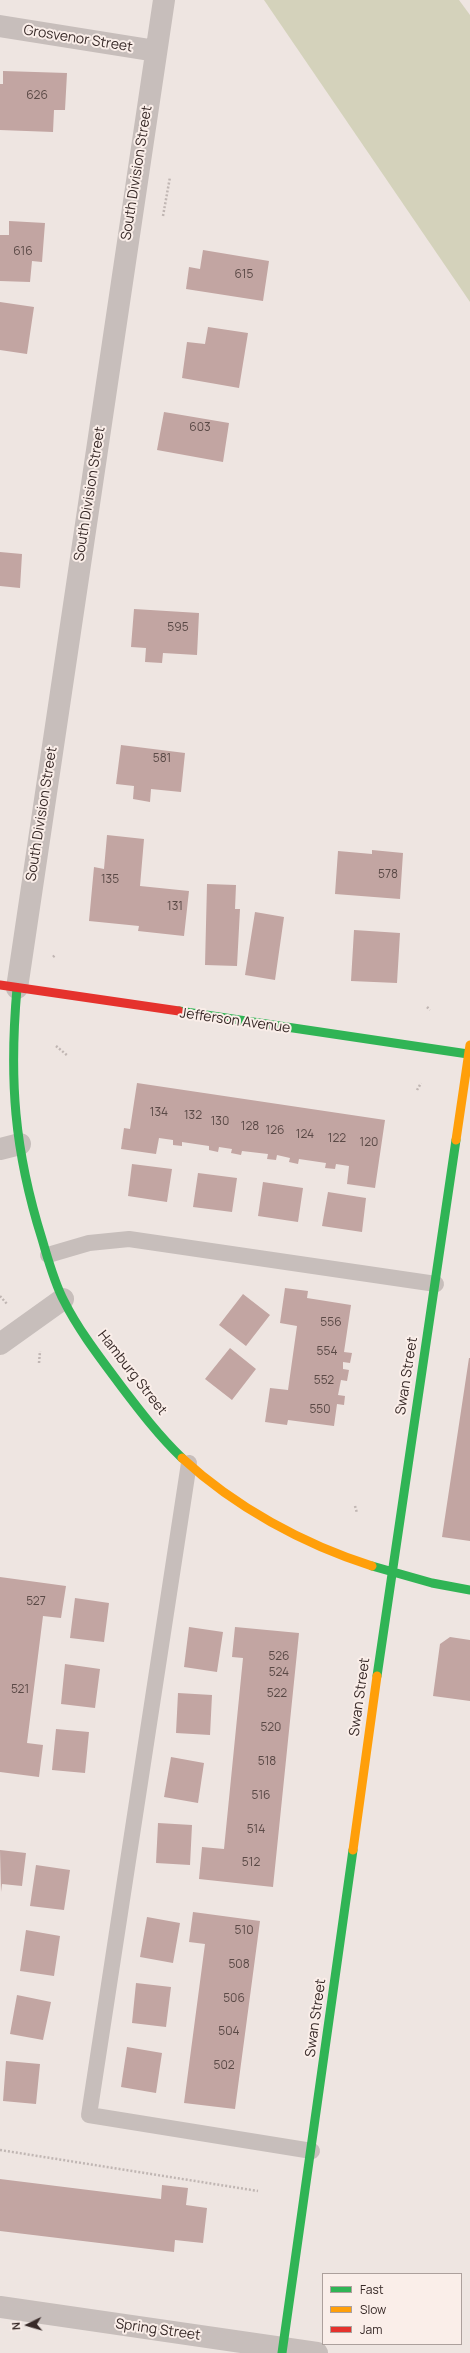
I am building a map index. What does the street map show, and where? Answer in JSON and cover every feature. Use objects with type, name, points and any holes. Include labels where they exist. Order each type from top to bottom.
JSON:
[{"type":"main road","name":"Jefferson Avenue","points":[[9,986],[470,1051]]},
{"type":"main road","name":"Hamburg Street","points":[[9,986],[13,1088],[10,1147],[63,1299],[85,1336],[133,1402],[189,1463],[242,1504],[295,1535],[392,1574],[470,1590]]},
{"type":"main road","name":"Swan Street","points":[[282,2351],[312,2151],[392,1574],[470,1051]]},
{"type":"street","name":"South Division Street","points":[[9,986],[164,0]]},
{"type":"street","name":"Grosvenor Street","points":[[0,26],[156,51]]},
{"type":"street","points":[[0,1344],[63,1299]]},
{"type":"street","name":"Spring Street","points":[[0,2307],[282,2351],[317,2353]]},
{"type":"lane","points":[[48,1255],[89,1243],[129,1239],[436,1284]]},
{"type":"lane","points":[[189,1463],[90,2115],[312,2151]]},
{"type":"path","points":[[162,219],[170,177]]},
{"type":"path","points":[[427,1007],[430,1010]]},
{"type":"path","points":[[56,1046],[68,1056]]},
{"type":"path","points":[[417,1090],[421,1083]]},
{"type":"path","points":[[0,1296],[8,1304]]},
{"type":"path","points":[[39,1363],[40,1350]]},
{"type":"path","points":[[354,1506],[357,1514]]},
{"type":"path","points":[[0,2150],[258,2191]]},
{"type":"shaded area","points":[[264,0],[459,0],[470,15],[470,302]]},
{"type":"building","points":[[3,71],[67,73],[65,110],[54,110],[53,132],[0,130],[0,84],[3,84]]},
{"type":"building","points":[[9,221],[45,223],[42,262],[32,261],[30,282],[0,281],[0,235],[9,235]]},
{"type":"building","points":[[203,250],[269,261],[263,301],[186,289],[189,267],[200,269]]},
{"type":"building","points":[[0,302],[34,307],[27,354],[0,350]]},
{"type":"building","points":[[208,327],[248,333],[239,388],[182,378],[187,342],[205,344]]},
{"type":"building","points":[[164,412],[229,423],[223,462],[157,450]]},
{"type":"building","points":[[0,552],[22,554],[20,588],[0,586]]},
{"type":"building","points":[[134,609],[199,613],[197,655],[163,653],[162,663],[145,662],[146,648],[131,647]]},
{"type":"building","points":[[121,745],[185,753],[181,792],[151,789],[150,802],[133,799],[134,786],[116,784]]},
{"type":"building","points":[[107,835],[144,839],[140,886],[189,891],[184,936],[138,931],[139,926],[89,921],[94,867],[104,869]]},
{"type":"building","points":[[372,850],[403,853],[400,899],[335,894],[338,851],[372,854]]},
{"type":"building","points":[[207,884],[236,885],[235,909],[240,909],[237,966],[205,965]]},
{"type":"building","points":[[255,912],[284,917],[275,980],[245,975]]},
{"type":"building","points":[[354,930],[400,933],[397,983],[351,981]]},
{"type":"building","points":[[137,1083],[385,1120],[375,1188],[347,1184],[349,1166],[336,1164],[335,1169],[325,1168],[326,1163],[299,1159],[298,1164],[289,1162],[290,1158],[277,1155],[276,1160],[267,1159],[268,1154],[242,1151],[241,1155],[231,1153],[232,1149],[219,1147],[218,1152],[209,1150],[209,1146],[182,1142],[182,1146],[173,1145],[173,1140],[159,1138],[156,1154],[121,1149],[124,1128],[130,1129]]},
{"type":"building","points":[[132,1164],[172,1169],[167,1202],[128,1196]]},
{"type":"building","points":[[198,1173],[237,1178],[232,1212],[193,1207]]},
{"type":"building","points":[[263,1182],[303,1188],[298,1222],[258,1216]]},
{"type":"building","points":[[328,1192],[366,1198],[362,1232],[322,1226]]},
{"type":"building","points":[[285,1288],[308,1291],[307,1298],[351,1305],[344,1352],[352,1353],[350,1363],[343,1362],[343,1369],[349,1370],[347,1381],[341,1380],[338,1395],[345,1396],[344,1405],[337,1404],[334,1426],[288,1420],[287,1425],[265,1422],[270,1388],[288,1390],[297,1326],[280,1323]]},
{"type":"building","points":[[243,1294],[270,1315],[246,1346],[219,1325]]},
{"type":"building","points":[[230,1348],[256,1369],[232,1400],[205,1379]]},
{"type":"building","points":[[470,1358],[470,1541],[442,1537]]},
{"type":"building","points":[[0,1577],[66,1586],[61,1618],[43,1616],[27,1743],[43,1745],[39,1777],[0,1772]]},
{"type":"building","points":[[75,1598],[109,1603],[104,1642],[70,1638]]},
{"type":"building","points":[[189,1627],[223,1632],[217,1672],[184,1667]]},
{"type":"building","points":[[235,1627],[299,1633],[273,1887],[199,1879],[202,1847],[224,1849],[243,1658],[232,1657]]},
{"type":"building","points":[[450,1637],[470,1640],[470,1701],[433,1696],[440,1644]]},
{"type":"building","points":[[65,1664],[100,1669],[95,1708],[61,1704]]},
{"type":"building","points":[[178,1693],[212,1695],[210,1735],[176,1733]]},
{"type":"building","points":[[56,1729],[89,1732],[85,1773],[52,1770]]},
{"type":"building","points":[[171,1757],[204,1763],[198,1803],[164,1797]]},
{"type":"building","points":[[158,1823],[192,1825],[190,1865],[156,1863]]},
{"type":"building","points":[[0,1850],[26,1853],[22,1886],[2,1884],[1,1892]]},
{"type":"building","points":[[36,1865],[70,1870],[64,1910],[30,1906]]},
{"type":"building","points":[[193,1912],[260,1921],[235,2109],[184,2103],[205,1944],[189,1942]]},
{"type":"building","points":[[147,1917],[180,1923],[173,1963],[140,1957]]},
{"type":"building","points":[[26,1930],[60,1936],[54,1976],[20,1971]]},
{"type":"building","points":[[136,1983],[171,1987],[166,2027],[132,2023]]},
{"type":"building","points":[[17,1995],[51,2002],[43,2040],[10,2034]]},
{"type":"building","points":[[127,2047],[162,2053],[156,2093],[121,2087]]},
{"type":"building","points":[[6,2061],[40,2064],[36,2104],[3,2101]]},
{"type":"building","points":[[0,2179],[161,2199],[162,2185],[188,2188],[186,2205],[207,2208],[203,2243],[175,2240],[174,2252],[0,2231]]},
{"type":"traffic: fast","points":[[17,988],[14,1053],[16,1114],[25,1175],[54,1278],[60,1294],[76,1323],[91,1345],[143,1414],[165,1441],[182,1458]]},
{"type":"traffic: fast","points":[[179,1011],[468,1054]]},
{"type":"traffic: fast","points":[[377,1676],[456,1140]]},
{"type":"traffic: fast","points":[[372,1566],[432,1583],[470,1590]]},
{"type":"traffic: fast","points":[[282,2353],[353,1850]]},
{"type":"traffic: slow","points":[[456,1140],[470,1045]]},
{"type":"traffic: slow","points":[[182,1458],[224,1492],[271,1522],[321,1547],[372,1566]]},
{"type":"traffic: slow","points":[[353,1850],[377,1676]]},
{"type":"traffic: jam","points":[[0,985],[179,1011]]}]
